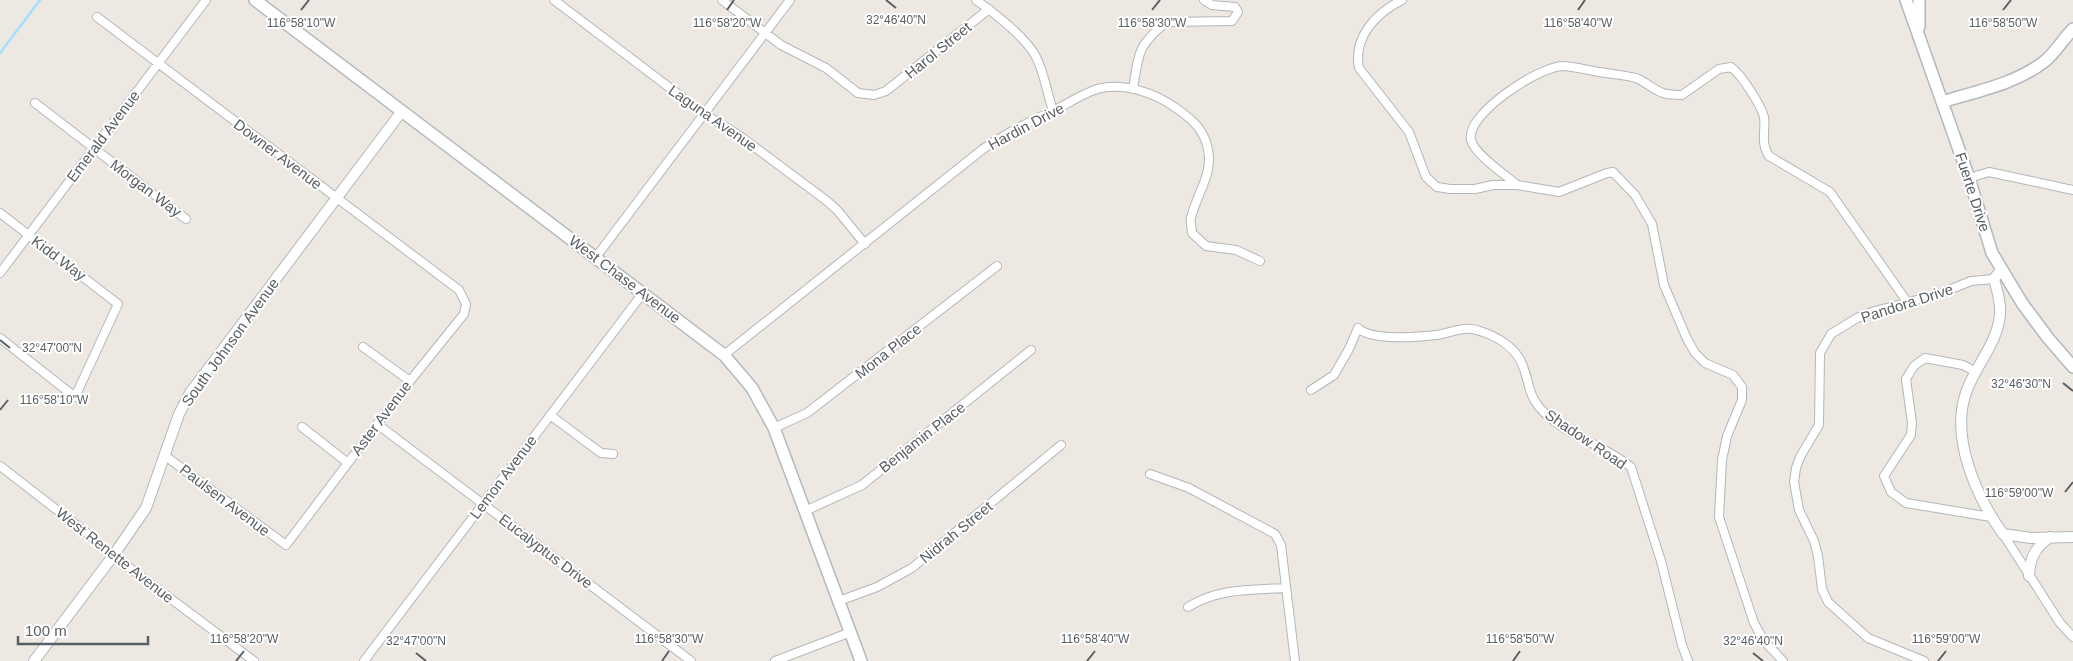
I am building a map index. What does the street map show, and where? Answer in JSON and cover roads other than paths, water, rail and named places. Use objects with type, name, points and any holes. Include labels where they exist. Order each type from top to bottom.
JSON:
[{"type":"main road","name":"West Chase Avenue","points":[[256,0],[724,355],[752,388],[774,428],[861,661]]},
{"type":"main road","name":"Fuerte Drive","points":[[1906,0],[1969,178],[1998,275],[2073,367]]},
{"type":"main road","points":[[1919,0],[1919,36]]},
{"type":"main road","points":[[1942,102],[2026,74],[2047,59],[2073,29]]},
{"type":"street","name":"Emerald Avenue","points":[[0,273],[206,0]]},
{"type":"street","name":"Laguna Avenue","points":[[554,0],[703,113],[740,136],[827,201],[837,210],[865,244]]},
{"type":"street","points":[[722,0],[765,33]]},
{"type":"street","points":[[596,257],[790,0]]},
{"type":"street","points":[[976,0],[989,9],[1028,45],[1036,57],[1053,111]]},
{"type":"street","points":[[1133,89],[1140,49],[1149,36],[1166,22],[1232,21],[1236,17],[1238,12],[1235,7],[1212,5],[1204,0]]},
{"type":"street","points":[[1402,0],[1386,8],[1365,31],[1358,48],[1358,62],[1359,68],[1409,132],[1426,178],[1437,187],[1450,189],[1517,185],[1558,192],[1613,172],[1635,195],[1648,217],[1652,224],[1664,285],[1686,339],[1695,353],[1706,363],[1733,375],[1742,387],[1742,400],[1727,436],[1722,460],[1719,517],[1754,623],[1764,641],[1783,661]]},
{"type":"street","name":"Harol Street","points":[[765,33],[781,45],[826,68],[858,93],[874,96],[886,91],[989,9]]},
{"type":"street","name":"Downer Avenue","points":[[97,17],[460,290]]},
{"type":"street","points":[[1517,185],[1475,148],[1470,136],[1472,127],[1478,120],[1523,80],[1546,69],[1563,66],[1636,78],[1662,93],[1682,95],[1719,68],[1729,67],[1734,69],[1760,107],[1764,119],[1764,150],[1768,156],[1830,192],[1908,304]]},
{"type":"street","name":"Hardin Drive","points":[[724,355],[1004,134],[1098,89],[1124,87],[1166,100],[1194,121],[1202,133],[1209,157],[1207,179],[1191,218],[1192,233],[1199,242],[1206,246],[1236,250],[1260,261]]},
{"type":"street","name":"Morgan Way","points":[[35,103],[186,218]]},
{"type":"street","name":"South Johnson Avenue","points":[[34,661],[113,556],[146,508],[179,414],[190,393],[402,110]]},
{"type":"street","points":[[1969,178],[1989,172],[2073,190]]},
{"type":"street","name":"Kidd Way","points":[[0,213],[118,304],[75,397],[0,338]]},
{"type":"street","name":"Mona Place","points":[[774,428],[807,413],[997,266]]},
{"type":"street","points":[[1998,275],[1999,324],[1970,382],[1963,404],[1961,433],[1977,490],[1991,518],[2060,623],[2073,636]]},
{"type":"street","name":"Pandora Drive","points":[[1924,661],[1868,638],[1828,602],[1822,589],[1814,541],[1799,510],[1794,482],[1800,456],[1819,424],[1820,353],[1831,334],[1857,318],[1876,311],[1908,304],[1971,281],[1998,275]]},
{"type":"street","name":"Aster Avenue","points":[[286,545],[410,381],[464,314],[466,304],[460,290]]},
{"type":"street","name":"Lemon Avenue","points":[[364,661],[643,293]]},
{"type":"street","name":"Shadow Road","points":[[1311,390],[1334,375],[1349,349],[1358,328],[1362,333],[1374,336],[1436,335],[1468,328],[1501,340],[1519,358],[1524,368],[1530,394],[1540,408],[1557,423],[1620,458],[1631,467],[1661,561],[1682,645],[1688,661]]},
{"type":"street","points":[[364,347],[410,381]]},
{"type":"street","name":"Benjamin Place","points":[[805,511],[841,496],[862,484],[1031,350]]},
{"type":"street","points":[[1976,372],[1963,365],[1924,358],[1914,366],[1906,379],[1912,423],[1911,434],[1884,476],[1891,492],[1906,503],[1991,518]]},
{"type":"street","points":[[550,415],[601,453],[613,454]]},
{"type":"street","name":"Eucalyptus Drive","points":[[377,424],[691,661]]},
{"type":"street","points":[[302,427],[348,463]]},
{"type":"street","name":"Nidrah Street","points":[[839,601],[876,587],[912,568],[1061,445]]},
{"type":"street","name":"Paulsen Avenue","points":[[164,455],[286,545]]},
{"type":"street","name":"West Renette Avenue","points":[[0,466],[88,534],[113,556],[254,661]]},
{"type":"street","points":[[1150,474],[1189,488],[1275,534],[1280,545],[1295,661]]},
{"type":"street","points":[[2003,534],[2019,537],[2073,537]]},
{"type":"street","points":[[2029,576],[2032,555],[2050,537]]},
{"type":"street","points":[[1188,607],[1203,598],[1213,595],[1285,588]]},
{"type":"street","points":[[775,661],[851,632]]},
{"type":"street","points":[[676,661],[682,654]]},
{"type":"waterway","points":[[0,53],[40,0]]}]
